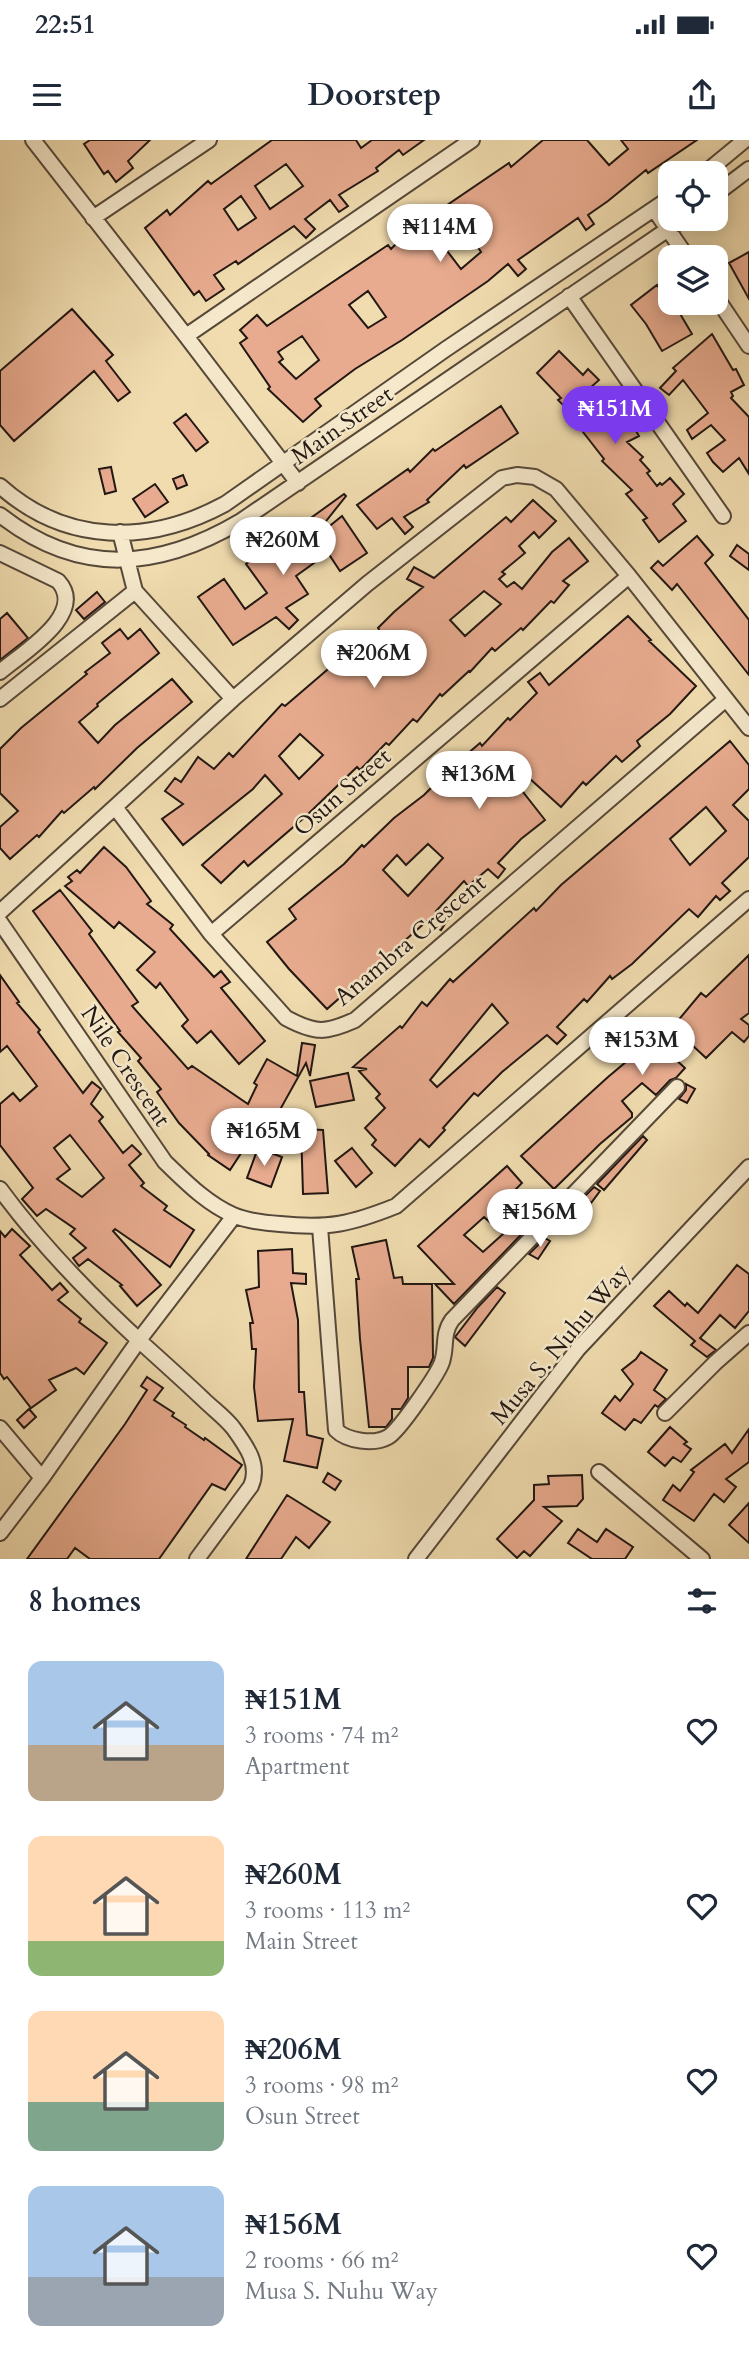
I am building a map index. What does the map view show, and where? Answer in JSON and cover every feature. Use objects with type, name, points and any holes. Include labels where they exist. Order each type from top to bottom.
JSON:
[{"type":"street","points":[[33,140],[298,483]]},
{"type":"street","points":[[93,218],[209,140]]},
{"type":"street","points":[[186,335],[472,140]]},
{"type":"street","points":[[720,161],[745,140]]},
{"type":"street","points":[[728,185],[749,169]]},
{"type":"street","name":"Main Street","points":[[0,486],[34,510],[83,531],[120,532],[178,525],[203,516],[225,505],[446,349],[658,206]]},
{"type":"street","points":[[654,209],[658,216]]},
{"type":"street","points":[[667,231],[678,245]]},
{"type":"street","name":"Main Street","points":[[0,515],[30,536],[48,544],[75,553],[126,561],[181,551],[212,538],[241,522],[667,231]]},
{"type":"street","points":[[569,296],[723,516]]},
{"type":"street","points":[[728,309],[743,323],[749,345]]},
{"type":"street","points":[[0,912],[233,699],[367,584],[502,478],[517,475],[535,477],[555,489],[629,576],[749,728]]},
{"type":"street","points":[[120,532],[135,591],[233,699]]},
{"type":"street","points":[[0,553],[58,581],[64,587],[65,596],[64,613],[53,628],[0,671]]},
{"type":"street","name":"Osun Street","points":[[211,934],[629,576]]},
{"type":"street","points":[[0,699],[135,591]]},
{"type":"street","name":"Anambra Crescent","points":[[115,807],[211,934],[286,1018],[300,1025],[331,1031],[355,1020],[726,699]]},
{"type":"street","points":[[0,1532],[43,1478],[139,1340],[234,1216],[268,1223],[320,1227],[351,1222],[396,1206],[749,899]]},
{"type":"street","name":"Nile Crescent","points":[[0,922],[165,1162],[197,1193],[234,1216]]},
{"type":"street","points":[[320,1227],[337,1430],[350,1439],[372,1441],[387,1438],[400,1426],[437,1372],[442,1362],[447,1328],[452,1320],[677,1087]]},
{"type":"street","name":"Musa S. Nuhu Way","points":[[416,1559],[578,1349],[749,1167]]},
{"type":"street","points":[[0,1189],[15,1210],[73,1273],[139,1340],[232,1427],[254,1464],[256,1476],[251,1486],[197,1559]]},
{"type":"street","points":[[664,1413],[749,1333]]},
{"type":"street","points":[[0,1428],[43,1478]]},
{"type":"street","points":[[599,1472],[702,1559]]},
{"type":"building","points":[[90,140],[150,140],[128,161],[133,168],[116,182],[108,171],[104,174],[84,144]]},
{"type":"building","points":[[272,140],[356,140],[361,148],[372,140],[424,140],[403,155],[399,150],[376,168],[378,171],[339,195],[348,206],[339,212],[330,200],[305,219],[315,229],[306,238],[294,226],[238,264],[236,261],[214,275],[224,289],[206,301],[199,291],[194,295],[145,228],[167,210],[170,215],[208,181],[211,184]],"holes":[[[286,164],[303,186],[270,209],[255,186]],[[241,196],[256,218],[238,230],[224,209]]]},
{"type":"building","points":[[543,140],[587,140],[609,165],[628,149],[621,140],[697,140],[666,161],[658,161],[658,166],[648,173],[646,170],[588,215],[594,224],[586,230],[578,218],[518,260],[526,269],[518,276],[508,264],[488,281],[355,369],[315,399],[321,406],[303,422],[268,389],[270,387],[240,343],[247,338],[240,330],[257,315],[267,326],[388,245],[391,249],[423,217],[425,220],[509,163],[511,167]],"holes":[[[465,227],[481,252],[461,269],[441,243]],[[368,291],[386,317],[368,328],[349,305]],[[302,336],[319,360],[296,379],[279,362],[283,359],[278,352]]]},
{"type":"building","points":[[749,252],[749,299],[729,263]]},
{"type":"building","points":[[657,285],[658,315],[681,315],[692,334],[662,351],[631,305]]},
{"type":"building","points":[[72,309],[113,355],[106,361],[130,392],[118,401],[94,371],[14,441],[0,425],[0,371]]},
{"type":"building","points":[[712,334],[744,385],[731,392],[731,398],[749,417],[749,474],[739,458],[723,472],[713,462],[707,453],[725,440],[711,425],[692,439],[687,430],[708,413],[683,380],[669,395],[660,388],[676,371],[673,368]]},
{"type":"building","points":[[559,351],[583,375],[588,369],[599,380],[590,388],[598,396],[595,399],[616,425],[625,417],[632,424],[639,436],[627,442],[643,457],[640,460],[650,471],[647,473],[657,486],[670,478],[684,494],[673,504],[686,521],[659,542],[643,520],[647,518],[626,494],[632,490],[602,461],[604,459],[583,432],[587,429],[558,400],[561,398],[537,373]]},
{"type":"building","points":[[501,406],[518,433],[466,468],[464,465],[427,500],[429,502],[404,517],[413,527],[405,534],[392,518],[377,529],[357,505],[408,469],[410,472],[433,449],[435,451]]},
{"type":"building","points":[[186,414],[208,442],[196,451],[174,423]]},
{"type":"building","points":[[111,467],[116,491],[105,494],[99,469]]},
{"type":"building","points":[[183,475],[187,485],[177,489],[173,479]]},
{"type":"building","points":[[155,484],[168,502],[145,517],[133,499]]},
{"type":"building","points":[[344,494],[346,496],[319,530],[321,533],[342,516],[367,553],[340,571],[328,553],[296,576],[308,594],[286,608],[298,620],[289,629],[276,617],[233,645],[198,597],[224,579],[245,609],[267,593],[246,564],[273,544],[280,555],[290,547],[293,550],[313,527],[308,520]]},
{"type":"building","points":[[533,500],[556,521],[539,538],[534,532],[519,546],[525,553],[502,572],[505,574],[499,579],[507,587],[514,582],[522,589],[552,552],[569,538],[588,561],[563,581],[569,585],[554,603],[551,601],[523,630],[521,628],[495,651],[492,648],[470,672],[442,696],[440,694],[417,722],[413,719],[389,745],[386,743],[360,770],[357,767],[248,866],[244,861],[221,883],[202,865],[282,794],[265,775],[253,789],[183,845],[162,819],[183,804],[165,791],[175,778],[181,782],[198,757],[214,769],[229,753],[233,757],[282,704],[285,706],[341,658],[343,661],[364,636],[367,639],[380,631],[378,628],[423,587],[407,579],[414,567],[434,578],[506,517],[511,522]],"holes":[[[484,591],[501,604],[465,636],[450,620]],[[300,734],[323,755],[299,779],[279,756]]]},
{"type":"building","points":[[697,536],[713,555],[705,563],[749,620],[749,675],[677,584],[672,590],[651,568],[658,561],[663,566]]},
{"type":"building","points":[[737,545],[749,554],[749,570],[730,556]]},
{"type":"building","points":[[97,592],[105,602],[84,619],[76,610]]},
{"type":"building","points":[[7,613],[28,638],[0,660],[0,619]]},
{"type":"building","points":[[628,616],[651,640],[649,641],[696,686],[670,714],[637,741],[640,746],[622,762],[616,756],[586,785],[583,782],[561,807],[507,758],[501,764],[545,820],[521,839],[498,863],[505,869],[498,878],[488,869],[468,886],[464,881],[436,911],[448,919],[441,930],[427,921],[327,1009],[267,942],[296,919],[289,909],[424,795],[480,743],[482,746],[508,718],[510,720],[537,693],[528,682],[540,673],[549,685]],"holes":[[[428,844],[443,858],[408,896],[383,870],[397,855],[406,865]]]},
{"type":"building","points":[[120,629],[128,639],[140,629],[159,653],[79,722],[98,743],[115,725],[172,679],[192,702],[137,748],[95,789],[94,787],[64,813],[62,811],[39,837],[37,835],[10,859],[0,848],[0,827],[18,811],[0,793],[0,749],[21,728],[87,674],[85,672],[110,653],[102,643]]},
{"type":"building","points":[[730,741],[749,765],[749,789],[733,805],[749,821],[749,857],[722,883],[730,891],[720,900],[716,896],[698,917],[689,909],[632,964],[612,979],[610,976],[587,1002],[584,999],[557,1027],[566,1035],[557,1044],[547,1035],[478,1096],[474,1093],[429,1147],[420,1139],[395,1166],[372,1145],[376,1140],[365,1128],[385,1108],[376,1098],[380,1094],[359,1071],[367,1069],[353,1067],[400,1026],[402,1028],[422,1002],[427,1006],[450,979],[453,982],[534,908],[536,911],[561,885]],"holes":[[[706,807],[726,831],[690,865],[670,839]],[[492,1004],[508,1023],[437,1087],[430,1080]]]},
{"type":"building","points":[[104,847],[126,867],[151,901],[147,904],[173,925],[170,929],[214,977],[221,971],[230,982],[221,988],[265,1041],[239,1064],[211,1031],[197,1043],[182,1026],[188,1020],[160,983],[156,988],[137,970],[155,952],[119,922],[114,928],[65,886],[72,881],[68,877],[77,870],[80,873]]},
{"type":"building","points":[[60,890],[92,931],[89,934],[138,1002],[132,1006],[188,1069],[192,1066],[248,1104],[257,1085],[254,1083],[267,1059],[297,1076],[302,1043],[315,1045],[310,1076],[306,1063],[276,1117],[269,1113],[251,1138],[227,1137],[247,1144],[230,1170],[208,1155],[179,1123],[157,1092],[161,1089],[138,1061],[141,1058],[118,1032],[120,1031],[33,911]]},
{"type":"building","points":[[749,955],[749,1013],[741,1019],[749,1025],[749,1036],[744,1042],[732,1032],[706,1058],[690,1043],[673,1057],[685,1068],[676,1078],[670,1080],[656,1095],[642,1083],[622,1101],[632,1113],[632,1117],[554,1189],[521,1156],[663,1031],[666,1035],[701,993],[706,997]]},
{"type":"building","points":[[0,975],[19,1002],[17,1003],[40,1030],[38,1032],[83,1093],[92,1082],[101,1089],[91,1104],[103,1117],[99,1121],[123,1153],[132,1145],[141,1154],[129,1165],[144,1183],[141,1186],[167,1206],[164,1210],[194,1230],[170,1267],[115,1229],[113,1231],[161,1285],[137,1306],[120,1286],[122,1285],[88,1259],[79,1266],[73,1258],[86,1248],[70,1234],[75,1229],[46,1209],[37,1216],[22,1199],[33,1188],[0,1145],[0,1104],[13,1093],[20,1101],[37,1086],[7,1046],[0,1052]],"holes":[[[70,1135],[104,1178],[82,1197],[57,1179],[70,1169],[54,1148]]]},
{"type":"building","points":[[348,1073],[354,1100],[316,1107],[310,1081]]},
{"type":"building","points":[[686,1084],[695,1089],[687,1103],[679,1099],[686,1090]]},
{"type":"building","points":[[301,1129],[323,1130],[328,1193],[303,1194]]},
{"type":"building","points":[[643,1136],[647,1140],[604,1190],[597,1184]]},
{"type":"building","points":[[258,1148],[282,1157],[271,1187],[247,1178]]},
{"type":"building","points":[[352,1148],[372,1173],[356,1187],[335,1161]]},
{"type":"building","points":[[507,1166],[522,1183],[516,1189],[535,1208],[540,1204],[545,1210],[454,1304],[435,1284],[454,1284],[418,1246]],"holes":[[[484,1217],[503,1234],[483,1252],[464,1235]]]},
{"type":"building","points":[[594,1187],[600,1191],[591,1203],[584,1197]]},
{"type":"building","points":[[12,1229],[30,1246],[20,1255],[52,1290],[60,1283],[68,1292],[58,1300],[81,1319],[79,1322],[107,1343],[84,1374],[76,1368],[49,1380],[56,1390],[31,1408],[7,1377],[4,1379],[0,1373],[0,1231],[5,1237]]},
{"type":"building","points":[[545,1238],[550,1241],[538,1259],[529,1254]]},
{"type":"building","points":[[386,1240],[394,1278],[402,1277],[403,1284],[432,1284],[433,1358],[429,1367],[408,1367],[408,1398],[401,1409],[392,1409],[392,1419],[386,1427],[369,1427],[360,1339],[356,1279],[359,1279],[352,1247]]},
{"type":"building","points":[[292,1249],[293,1273],[306,1274],[306,1284],[291,1283],[298,1320],[299,1392],[304,1392],[307,1435],[323,1439],[317,1468],[284,1461],[293,1419],[258,1421],[254,1387],[256,1349],[252,1349],[250,1323],[253,1323],[246,1290],[259,1287],[258,1251]]},
{"type":"building","points":[[737,1265],[749,1274],[749,1311],[735,1328],[720,1315],[700,1338],[716,1350],[707,1357],[691,1345],[695,1341],[654,1306],[669,1291],[685,1306],[687,1303],[698,1313]]},
{"type":"building","points":[[497,1287],[505,1293],[465,1346],[455,1337]]},
{"type":"building","points":[[641,1352],[667,1370],[654,1390],[666,1399],[658,1407],[655,1405],[641,1423],[634,1419],[625,1430],[602,1413],[615,1396],[620,1401],[633,1384],[622,1370]]},
{"type":"building","points":[[147,1377],[163,1388],[154,1400],[174,1413],[172,1416],[186,1425],[185,1427],[242,1465],[225,1490],[212,1484],[159,1559],[90,1559],[75,1548],[67,1559],[27,1559],[125,1424],[147,1390],[141,1386]]},
{"type":"building","points":[[29,1409],[36,1417],[24,1428],[17,1420]]},
{"type":"building","points":[[670,1427],[691,1449],[681,1462],[673,1457],[665,1466],[648,1452]]},
{"type":"building","points":[[749,1429],[749,1462],[726,1479],[736,1487],[724,1502],[714,1494],[694,1521],[663,1500],[673,1485],[680,1491],[694,1472],[691,1470],[725,1444],[732,1453]]},
{"type":"building","points":[[328,1473],[341,1481],[335,1490],[323,1482]]},
{"type":"building","points":[[582,1475],[583,1499],[577,1506],[544,1507],[562,1521],[530,1556],[524,1551],[517,1558],[497,1539],[534,1500],[534,1485],[549,1484],[548,1476]]},
{"type":"building","points":[[287,1495],[330,1522],[309,1548],[296,1537],[281,1559],[246,1559]]},
{"type":"building","points":[[749,1503],[749,1543],[729,1525]]},
{"type":"building","points":[[578,1529],[597,1542],[606,1529],[633,1547],[625,1559],[592,1559],[568,1543]]}]
